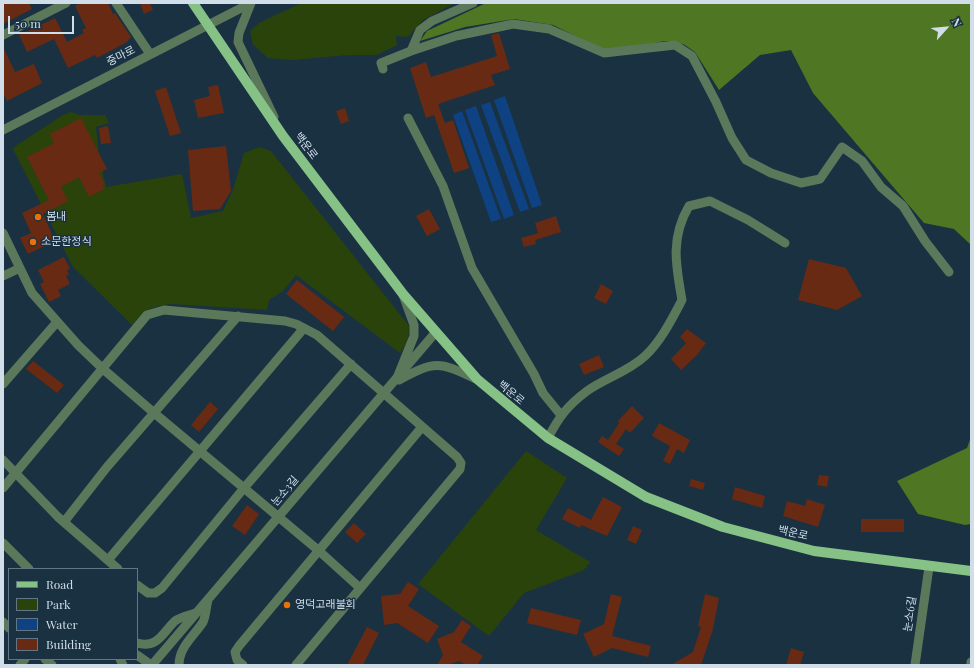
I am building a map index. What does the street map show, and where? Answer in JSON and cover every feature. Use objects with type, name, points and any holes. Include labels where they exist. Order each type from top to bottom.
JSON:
[{"type":"main road","name":"백운로","points":[[193,3],[283,136],[403,294],[435,333],[477,379],[548,438],[646,497],[723,527],[814,550],[929,567],[971,571]]},
{"type":"street","points":[[3,35],[66,3]]},
{"type":"street","points":[[116,3],[150,54]]},
{"type":"street","points":[[251,3],[239,33],[238,42],[283,136]]},
{"type":"street","name":"중마로","points":[[3,130],[251,3]]},
{"type":"street","points":[[412,51],[420,30],[432,21],[473,3]]},
{"type":"street","points":[[383,69],[381,63],[412,51],[456,36],[513,24],[549,29],[604,53],[675,45],[692,56],[716,102],[732,138],[746,160],[771,173],[801,183],[820,179],[842,147],[862,161],[881,187],[903,206],[925,241],[949,272]]},
{"type":"street","points":[[408,118],[443,186],[472,268],[534,374],[543,393],[560,414]]},
{"type":"street","points":[[548,438],[560,414],[587,391],[622,373],[645,356],[666,329],[682,300],[675,263],[676,243],[683,217],[689,206],[710,201],[748,220],[785,243]]},
{"type":"street","points":[[3,233],[32,293],[57,322],[102,369],[318,550],[360,588]]},
{"type":"street","points":[[3,276],[20,268]]},
{"type":"street","points":[[403,294],[414,325],[414,336],[397,378],[400,380],[432,364],[446,365],[477,379]]},
{"type":"street","points":[[3,488],[147,315],[155,311],[164,310],[285,321],[304,328],[317,335],[457,457],[461,463],[460,469],[296,665]]},
{"type":"street","points":[[64,522],[153,412],[238,316]]},
{"type":"street","points":[[3,384],[57,322]]},
{"type":"street","points":[[108,560],[304,328]]},
{"type":"street","name":"눈소3길","points":[[152,665],[435,333]]},
{"type":"street","points":[[138,586],[148,593],[156,593],[162,588],[244,488],[351,364]]},
{"type":"street","points":[[243,665],[237,660],[236,652],[238,646],[422,427]]},
{"type":"street","points":[[3,460],[15,474],[64,522],[117,568]]},
{"type":"street","points":[[3,543],[28,568]]},
{"type":"street","name":"눈소6길","points":[[915,665],[929,567]]},
{"type":"street","points":[[179,665],[179,656],[182,650],[204,620],[208,600]]},
{"type":"street","points":[[138,643],[150,644],[156,642],[176,620],[197,612]]},
{"type":"street","points":[[138,656],[152,665]]},
{"type":"green space","points":[[301,3],[455,3],[423,20],[408,37],[396,36],[397,45],[377,55],[348,55],[292,60],[268,58],[253,45],[250,31],[259,23]]},
{"type":"green space","points":[[486,3],[971,3],[971,245],[954,229],[924,223],[813,93],[791,50],[760,55],[719,90],[695,52],[685,45],[674,41],[664,41],[632,48],[604,50],[553,25],[514,19],[465,27],[420,41],[427,31]]},
{"type":"green space","points":[[70,112],[80,115],[105,115],[109,123],[96,127],[99,157],[106,187],[182,174],[191,218],[223,211],[233,190],[244,153],[259,147],[271,151],[409,326],[409,334],[406,344],[400,353],[296,275],[283,291],[269,300],[267,310],[171,304],[158,306],[149,310],[141,315],[132,325],[73,267],[13,149],[63,115]]},
{"type":"green space","points":[[971,437],[971,524],[965,525],[918,514],[897,481],[967,448]]},
{"type":"green space","points":[[526,451],[567,478],[536,530],[590,562],[584,570],[524,593],[489,636],[418,584]]},
{"type":"water","points":[[505,96],[542,205],[532,208],[494,100]]},
{"type":"water","points":[[490,102],[529,209],[520,212],[481,105]]},
{"type":"water","points":[[476,106],[514,215],[504,219],[465,110]]},
{"type":"water","points":[[462,111],[501,219],[491,222],[453,115]]},
{"type":"building","points":[[3,3],[29,3],[32,9],[3,24]]},
{"type":"building","points":[[81,3],[108,3],[113,14],[115,13],[131,37],[127,42],[97,58],[95,55],[68,68],[54,39],[27,52],[19,35],[55,18],[67,42],[84,33],[82,30],[86,28],[75,6]]},
{"type":"building","points":[[140,3],[150,3],[153,10],[144,14]]},
{"type":"building","points":[[499,33],[510,69],[491,75],[495,85],[438,104],[445,123],[453,120],[469,168],[454,173],[434,115],[426,118],[410,68],[426,62],[431,77],[497,56],[491,35]]},
{"type":"building","points":[[3,47],[15,72],[34,64],[42,83],[7,101],[3,93]]},
{"type":"building","points":[[218,85],[224,113],[198,118],[194,100],[210,96],[208,87]]},
{"type":"building","points":[[166,87],[181,133],[170,136],[155,91]]},
{"type":"building","points":[[345,108],[349,121],[341,124],[336,111]]},
{"type":"building","points":[[81,118],[107,169],[99,173],[105,184],[102,185],[104,189],[89,197],[79,177],[61,187],[68,201],[43,214],[55,241],[28,254],[20,238],[31,233],[22,213],[49,200],[27,157],[54,143],[50,134]]},
{"type":"building","points":[[108,126],[111,143],[101,144],[99,128]]},
{"type":"building","points":[[226,146],[231,191],[220,209],[193,211],[188,150]]},
{"type":"building","points":[[429,209],[440,229],[427,236],[416,216]]},
{"type":"building","points":[[556,216],[561,232],[535,240],[536,244],[524,247],[521,238],[538,233],[535,223]]},
{"type":"building","points":[[64,257],[70,269],[67,270],[69,275],[66,276],[70,284],[58,290],[61,296],[49,302],[40,284],[44,282],[38,270]]},
{"type":"building","points":[[809,259],[846,268],[862,296],[837,310],[798,300]]},
{"type":"building","points":[[297,280],[344,317],[333,331],[286,294]]},
{"type":"building","points":[[601,284],[613,291],[606,304],[594,298]]},
{"type":"building","points":[[687,329],[706,343],[697,355],[681,370],[671,359],[686,343],[680,337]]},
{"type":"building","points":[[599,355],[604,367],[584,375],[579,364]]},
{"type":"building","points":[[33,361],[64,385],[57,393],[26,369]]},
{"type":"building","points":[[210,402],[218,409],[199,432],[191,425]]},
{"type":"building","points":[[632,406],[644,418],[630,433],[626,429],[616,444],[624,449],[619,456],[598,442],[602,436],[608,440],[619,423],[618,421]]},
{"type":"building","points":[[659,423],[690,440],[684,453],[677,449],[670,464],[663,461],[670,446],[652,436]]},
{"type":"building","points":[[819,475],[829,476],[827,487],[817,485]]},
{"type":"building","points":[[691,479],[705,483],[703,490],[689,486]]},
{"type":"building","points":[[735,487],[765,496],[762,508],[732,499]]},
{"type":"building","points":[[603,497],[622,507],[607,536],[581,525],[580,528],[562,519],[568,508],[591,520]]},
{"type":"building","points":[[807,499],[825,505],[818,527],[783,516],[787,501],[805,506]]},
{"type":"building","points":[[247,505],[259,514],[245,535],[232,526]]},
{"type":"building","points":[[861,519],[904,519],[904,532],[861,532]]},
{"type":"building","points":[[354,523],[366,534],[357,543],[345,532]]},
{"type":"building","points":[[633,526],[642,530],[636,544],[627,540]]},
{"type":"building","points":[[408,582],[419,589],[408,606],[439,626],[428,643],[397,623],[384,625],[381,596],[400,594]]},
{"type":"building","points":[[611,594],[622,597],[612,636],[651,646],[648,657],[612,648],[594,657],[583,634],[604,624]]},
{"type":"building","points":[[705,594],[719,598],[713,629],[701,665],[671,665],[693,652],[701,627],[698,626]]},
{"type":"building","points":[[531,608],[581,620],[577,635],[527,623]]},
{"type":"building","points":[[462,620],[471,626],[461,642],[483,656],[477,665],[466,665],[459,661],[448,665],[437,665],[443,655],[437,639],[454,632]]},
{"type":"building","points":[[367,627],[379,633],[363,665],[347,665]]},
{"type":"building","points":[[791,648],[804,652],[800,665],[786,665]]},
{"type":"place","name":"봄내","points":[[38,217]]},
{"type":"place","name":"소문한정식","points":[[33,242]]},
{"type":"place","name":"영덕고래불회","points":[[287,605]]}]
